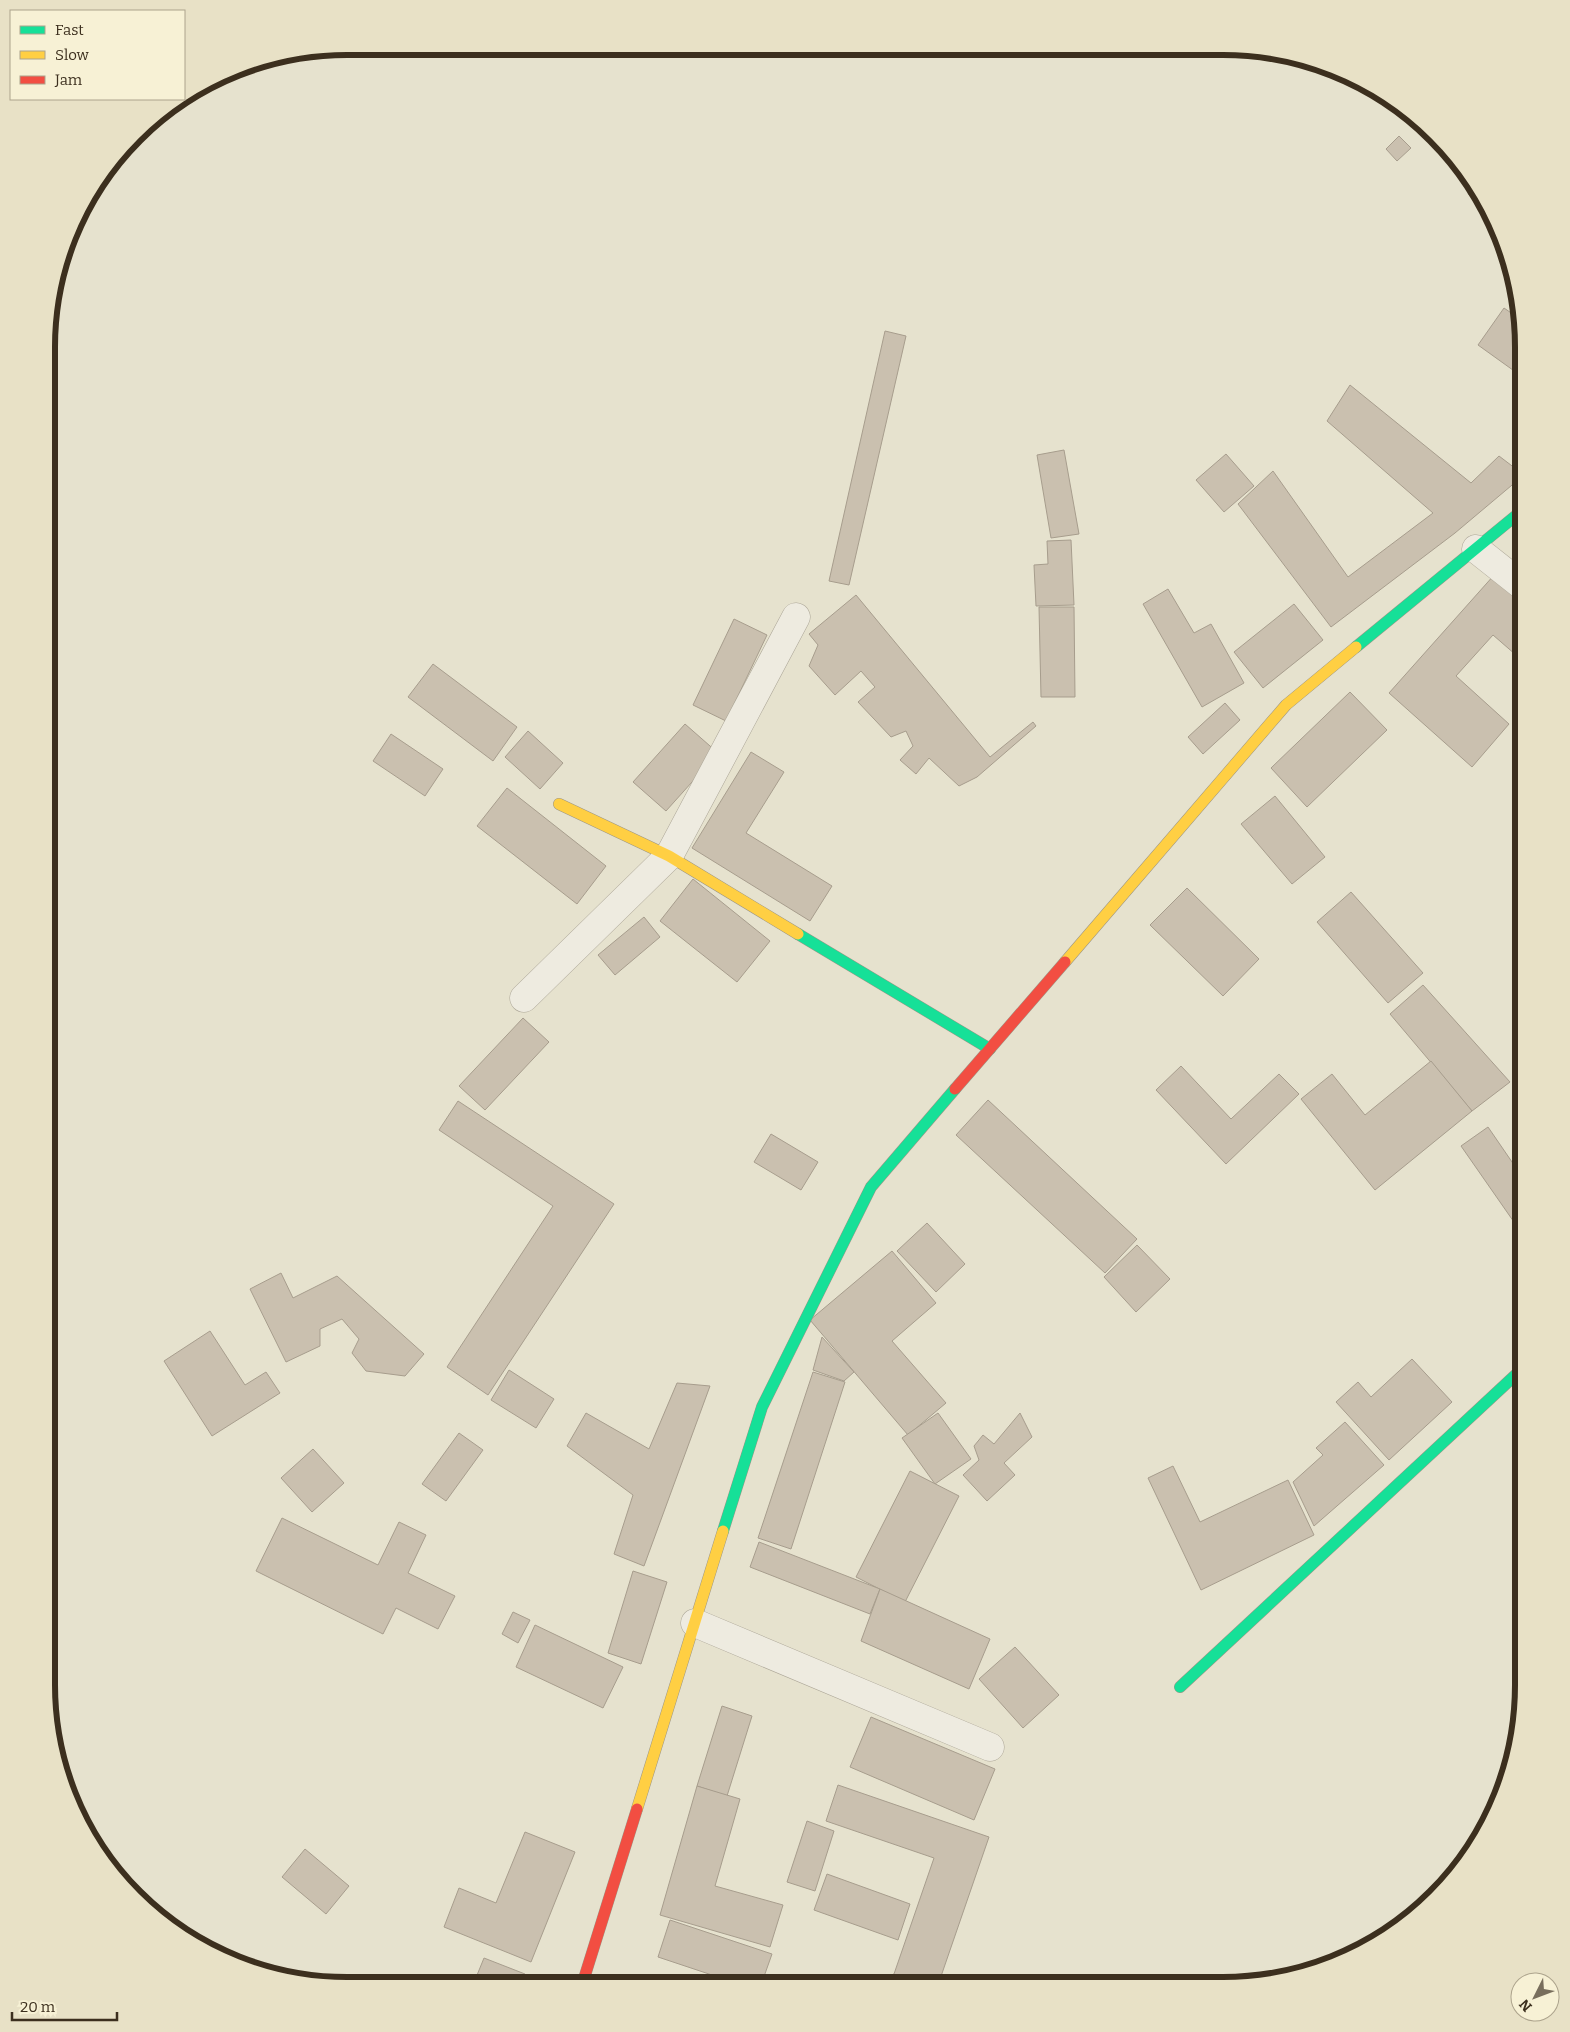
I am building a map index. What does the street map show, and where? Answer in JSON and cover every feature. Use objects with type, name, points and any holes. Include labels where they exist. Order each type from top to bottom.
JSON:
[{"type":"street","points":[[584,1977],[762,1407],[871,1187],[1286,705],[1515,517]]},
{"type":"street","points":[[1476,549],[1515,580]]},
{"type":"street","points":[[524,998],[669,856],[796,617]]},
{"type":"street","points":[[559,804],[669,856],[990,1049]]},
{"type":"street","points":[[1180,1687],[1515,1375]]},
{"type":"street","points":[[695,1623],[990,1747]]},
{"type":"building","points":[[1399,136],[1411,148],[1397,161],[1386,149]]},
{"type":"building","points":[[1504,308],[1513,314],[1515,372],[1478,345]]},
{"type":"building","points":[[885,331],[906,336],[849,585],[829,581]]},
{"type":"building","points":[[1350,385],[1471,483],[1499,456],[1515,468],[1515,483],[1455,533],[1331,627],[1238,504],[1273,471],[1348,577],[1433,513],[1327,421]]},
{"type":"building","points":[[1064,450],[1079,534],[1051,538],[1037,455]]},
{"type":"building","points":[[1226,454],[1254,486],[1224,512],[1196,480]]},
{"type":"building","points":[[1071,540],[1074,605],[1036,606],[1034,565],[1048,564],[1047,541]]},
{"type":"building","points":[[1495,574],[1515,592],[1515,654],[1493,635],[1456,676],[1509,724],[1472,767],[1389,693]]},
{"type":"building","points":[[1168,589],[1194,633],[1211,624],[1244,683],[1202,707],[1143,604]]},
{"type":"building","points":[[856,595],[990,757],[1033,722],[1036,726],[977,777],[959,786],[929,758],[916,774],[900,760],[913,746],[906,731],[891,737],[858,702],[875,687],[861,671],[835,695],[809,666],[818,645],[809,634]]},
{"type":"building","points":[[1294,604],[1323,640],[1263,688],[1234,652]]},
{"type":"building","points":[[1039,607],[1074,607],[1075,697],[1041,697]]},
{"type":"building","points":[[734,619],[767,635],[726,721],[693,705]]},
{"type":"building","points":[[433,664],[517,727],[493,761],[408,697]]},
{"type":"building","points":[[1350,692],[1387,730],[1307,807],[1271,768]]},
{"type":"building","points":[[1225,703],[1240,720],[1203,754],[1188,737]]},
{"type":"building","points":[[685,724],[718,753],[666,811],[633,782]]},
{"type":"building","points":[[528,731],[563,763],[540,789],[505,757]]},
{"type":"building","points":[[391,734],[443,769],[425,796],[373,761]]},
{"type":"building","points":[[751,752],[784,772],[746,833],[832,886],[810,921],[692,848]]},
{"type":"building","points":[[507,788],[606,866],[577,904],[477,826]]},
{"type":"building","points":[[1275,796],[1325,857],[1292,884],[1241,824]]},
{"type":"building","points":[[693,879],[770,941],[737,982],[660,921]]},
{"type":"building","points":[[1187,888],[1259,959],[1223,996],[1150,925]]},
{"type":"building","points":[[1351,892],[1423,973],[1388,1003],[1317,922]]},
{"type":"building","points":[[644,917],[660,937],[615,975],[598,955]]},
{"type":"building","points":[[1423,985],[1510,1082],[1472,1111],[1390,1014]]},
{"type":"building","points":[[523,1018],[549,1042],[485,1110],[459,1086]]},
{"type":"building","points":[[1431,1061],[1472,1111],[1375,1190],[1301,1099],[1332,1074],[1365,1115]]},
{"type":"building","points":[[1181,1066],[1231,1119],[1279,1074],[1299,1094],[1226,1164],[1156,1090]]},
{"type":"building","points":[[988,1100],[1137,1239],[1105,1273],[956,1135]]},
{"type":"building","points":[[458,1101],[614,1204],[488,1395],[447,1367],[553,1206],[439,1130]]},
{"type":"building","points":[[1488,1127],[1515,1166],[1515,1224],[1461,1146]]},
{"type":"building","points":[[771,1134],[818,1162],[801,1190],[754,1162]]},
{"type":"building","points":[[927,1223],[965,1264],[936,1292],[897,1251]]},
{"type":"building","points":[[1137,1245],[1170,1279],[1136,1312],[1104,1277]]},
{"type":"building","points":[[892,1251],[936,1303],[892,1341],[946,1403],[908,1435],[810,1320]]},
{"type":"building","points":[[281,1273],[293,1298],[337,1276],[424,1354],[405,1376],[366,1371],[352,1353],[359,1339],[342,1319],[320,1329],[320,1346],[286,1362],[250,1289]]},
{"type":"building","points":[[210,1331],[245,1385],[266,1372],[280,1393],[212,1436],[164,1361]]},
{"type":"building","points":[[822,1337],[854,1372],[844,1381],[813,1370]]},
{"type":"building","points":[[1412,1359],[1452,1402],[1389,1460],[1336,1402],[1358,1382],[1371,1397]]},
{"type":"building","points":[[509,1370],[554,1399],[536,1428],[491,1400]]},
{"type":"building","points":[[813,1372],[845,1382],[791,1549],[758,1538]]},
{"type":"building","points":[[677,1383],[710,1386],[644,1566],[614,1554],[633,1495],[567,1446],[586,1413],[649,1449]]},
{"type":"building","points":[[938,1413],[971,1459],[935,1484],[902,1438]]},
{"type":"building","points":[[1020,1413],[1032,1437],[1004,1463],[1015,1475],[987,1501],[963,1475],[979,1460],[974,1446],[983,1435],[994,1444]]},
{"type":"building","points":[[1345,1422],[1384,1465],[1314,1526],[1293,1482],[1323,1455],[1316,1448]]},
{"type":"building","points":[[459,1433],[483,1450],[446,1501],[422,1484]]},
{"type":"building","points":[[313,1449],[344,1483],[312,1512],[281,1478]]},
{"type":"building","points":[[1173,1466],[1200,1522],[1288,1480],[1314,1535],[1201,1590],[1148,1478]]},
{"type":"building","points":[[910,1471],[959,1496],[905,1602],[856,1577]]},
{"type":"building","points":[[282,1518],[378,1565],[399,1522],[426,1535],[408,1573],[455,1596],[438,1629],[396,1608],[383,1634],[256,1571]]},
{"type":"building","points":[[759,1542],[880,1589],[870,1614],[750,1567]]},
{"type":"building","points":[[633,1571],[667,1582],[641,1664],[608,1653]]},
{"type":"building","points":[[880,1589],[990,1639],[969,1689],[861,1641]]},
{"type":"building","points":[[513,1612],[530,1620],[518,1643],[502,1634]]},
{"type":"building","points":[[535,1625],[623,1667],[603,1708],[516,1667]]},
{"type":"building","points":[[1015,1647],[1059,1695],[1023,1728],[979,1679]]},
{"type":"building","points":[[722,1706],[752,1716],[727,1796],[697,1786]]},
{"type":"building","points":[[871,1717],[995,1769],[974,1820],[850,1767]]},
{"type":"building","points":[[838,1785],[989,1837],[941,1977],[886,1977],[894,1974],[934,1858],[826,1821]]},
{"type":"building","points":[[697,1786],[740,1799],[715,1886],[783,1905],[770,1947],[660,1915]]},
{"type":"building","points":[[807,1821],[834,1831],[815,1891],[787,1882]]},
{"type":"building","points":[[525,1832],[575,1852],[531,1962],[444,1927],[459,1888],[496,1903]]},
{"type":"building","points":[[305,1849],[349,1886],[326,1914],[282,1877]]},
{"type":"building","points":[[827,1874],[910,1904],[898,1940],[814,1910]]},
{"type":"building","points":[[670,1920],[772,1954],[764,1977],[718,1977],[658,1957]]},
{"type":"building","points":[[484,1958],[525,1974],[524,1977],[476,1977]]},
{"type":"traffic: fast","points":[[1356,647],[1515,516]]},
{"type":"traffic: fast","points":[[798,934],[990,1049]]},
{"type":"traffic: fast","points":[[723,1531],[762,1407],[871,1187],[955,1089]]},
{"type":"traffic: fast","points":[[1180,1687],[1515,1375]]},
{"type":"traffic: slow","points":[[1065,962],[1286,705],[1356,647]]},
{"type":"traffic: slow","points":[[559,804],[669,856],[798,934]]},
{"type":"traffic: slow","points":[[637,1809],[723,1531]]},
{"type":"traffic: jam","points":[[955,1089],[1065,962]]},
{"type":"traffic: jam","points":[[584,1977],[637,1809]]}]
